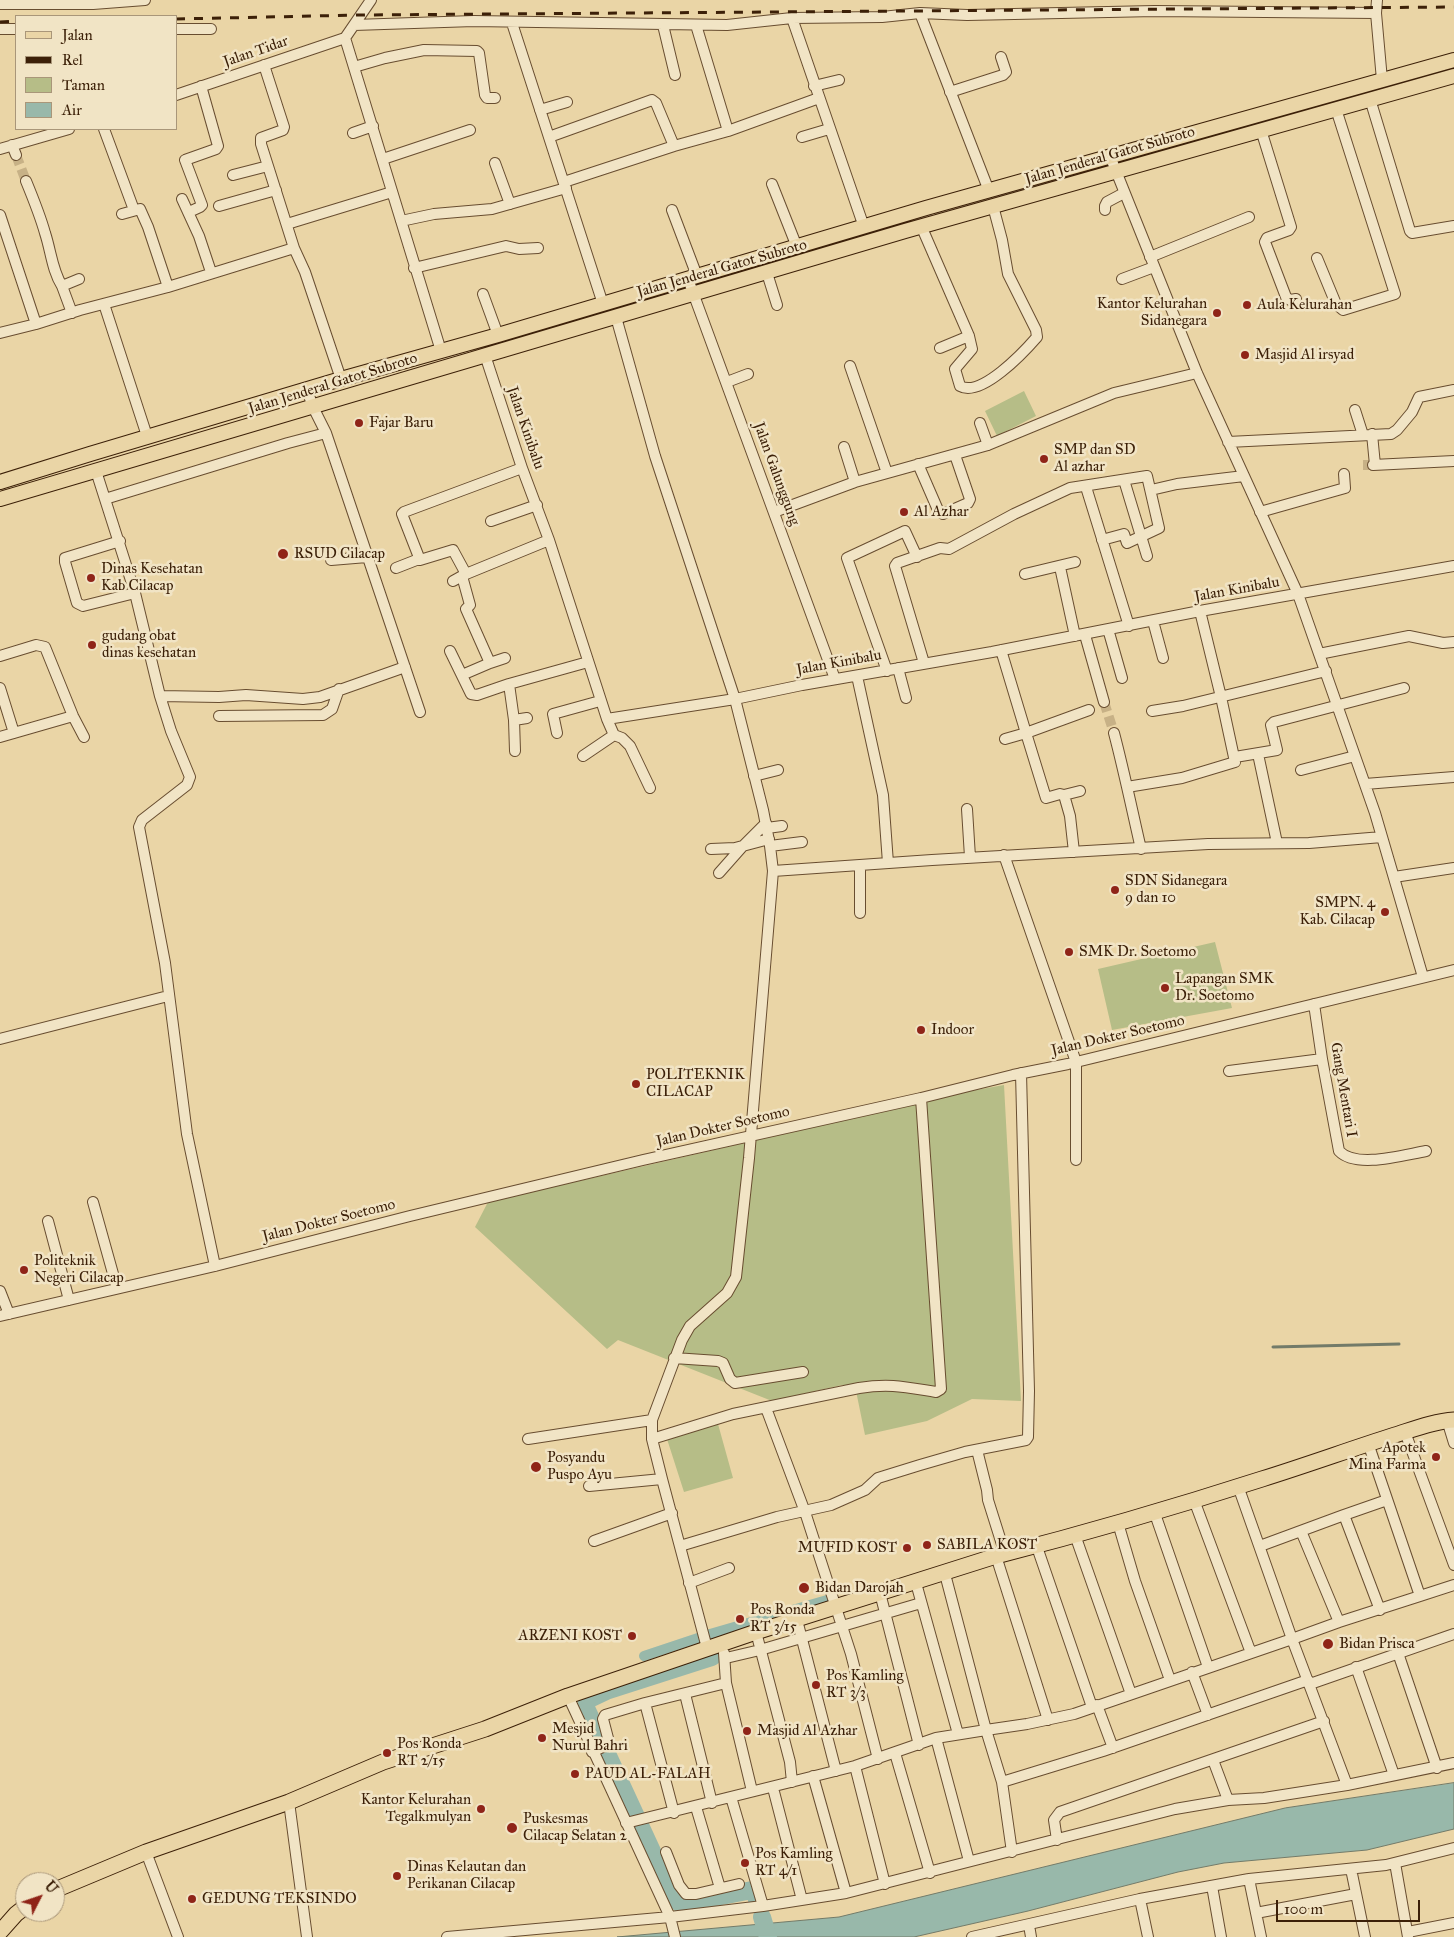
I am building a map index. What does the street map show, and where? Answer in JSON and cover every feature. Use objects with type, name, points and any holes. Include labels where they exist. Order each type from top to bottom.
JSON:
[{"type":"highway","points":[[65,1886],[146,1852],[289,1802],[383,1762],[484,1729],[568,1696],[715,1648],[756,1632],[1001,1555],[1037,1547],[1194,1500],[1368,1443],[1450,1420]]},
{"type":"highway","points":[[0,1932],[6,1918]]},
{"type":"main road","name":"Jalan Jenderal Gatot Subroto","points":[[0,482],[147,436],[864,227],[1454,60]]},
{"type":"main road","name":"Jalan Jenderal Gatot Subroto","points":[[0,499],[993,206],[1454,76]]},
{"type":"main road","points":[[90,454],[96,471]]},
{"type":"street","points":[[0,4],[145,0]]},
{"type":"street","points":[[371,0],[345,38],[441,351]]},
{"type":"street","points":[[1377,0],[1376,13],[1382,80]]},
{"type":"street","points":[[354,25],[474,22],[663,25],[727,24],[792,18],[882,17],[920,13],[967,15],[1155,11],[1376,13]]},
{"type":"street","points":[[920,13],[989,191]]},
{"type":"street","points":[[792,18],[864,227]]},
{"type":"street","points":[[512,23],[603,304]]},
{"type":"street","points":[[696,24],[728,131]]},
{"type":"street","points":[[663,25],[675,75]]},
{"type":"street","points":[[0,29],[15,29]]},
{"type":"street","points":[[178,29],[211,29]]},
{"type":"street","name":"Jalan Tidar","points":[[178,94],[345,38]]},
{"type":"street","points":[[354,67],[424,50],[476,51],[479,52],[485,95],[487,98],[495,98]]},
{"type":"street","points":[[950,92],[1003,75],[1006,72],[1006,68],[1001,57]]},
{"type":"street","points":[[264,65],[284,127],[283,130],[260,138],[294,248],[305,272],[341,379]]},
{"type":"street","points":[[814,86],[840,80]]},
{"type":"street","points":[[189,212],[202,205],[185,160],[216,149],[218,146],[201,86]]},
{"type":"street","points":[[401,221],[434,214],[486,210],[510,204],[674,146],[728,131],[818,98]]},
{"type":"street","points":[[1370,99],[1410,231],[1412,233],[1420,233],[1454,226]]},
{"type":"street","points":[[549,137],[652,100],[656,103],[674,146]]},
{"type":"street","points":[[540,110],[567,102]]},
{"type":"street","points":[[1318,258],[1336,304],[1342,310],[1395,294],[1336,109]]},
{"type":"street","points":[[353,133],[373,126]]},
{"type":"street","points":[[802,137],[829,129]]},
{"type":"street","points":[[0,149],[65,130]]},
{"type":"street","points":[[104,130],[134,210]]},
{"type":"street","points":[[383,159],[470,130]]},
{"type":"street","points":[[1261,130],[1291,227],[1290,230],[1267,238],[1265,242],[1286,298],[1290,300],[1296,299]]},
{"type":"street","points":[[12,145],[16,156]]},
{"type":"street","points":[[1110,156],[1197,373],[1298,594],[1365,784],[1423,977]]},
{"type":"street","points":[[495,163],[510,204]]},
{"type":"street","points":[[233,175],[268,166]]},
{"type":"street","points":[[26,180],[46,234],[54,269],[72,313]]},
{"type":"street","points":[[772,184],[797,247]]},
{"type":"street","points":[[219,206],[276,190]]},
{"type":"street","points":[[288,224],[392,192]]},
{"type":"street","points":[[1105,210],[1107,202],[1124,193]]},
{"type":"street","points":[[182,199],[189,212],[211,272]]},
{"type":"street","points":[[922,228],[969,336],[972,349],[955,369],[957,380],[960,386],[964,388],[975,386],[997,376],[1037,337],[1036,330],[1008,274],[993,206]]},
{"type":"street","points":[[122,214],[138,209],[141,211],[168,287]]},
{"type":"street","name":"Jalan Galunggung","points":[[672,210],[693,277],[694,293],[835,679]]},
{"type":"street","points":[[0,215],[36,324]]},
{"type":"street","points":[[1122,279],[1152,262],[1249,217]]},
{"type":"street","points":[[414,268],[506,246],[519,249],[538,248]]},
{"type":"street","points":[[0,333],[168,287],[211,272],[294,248]]},
{"type":"street","points":[[768,273],[777,305]]},
{"type":"street","points":[[62,286],[79,278]]},
{"type":"street","points":[[483,294],[498,335]]},
{"type":"street","points":[[104,304],[147,436]]},
{"type":"street","points":[[616,318],[655,456],[735,699],[770,843],[773,872],[749,1158],[736,1277],[727,1293],[690,1326],[674,1358],[652,1420],[652,1439],[701,1628],[715,1648],[726,1683],[752,1791]]},
{"type":"street","points":[[940,348],[969,336]]},
{"type":"street","name":"Jalan Kinibalu","points":[[485,355],[522,468],[537,505],[606,719],[735,699],[1454,566]]},
{"type":"street","points":[[850,366],[887,473]]},
{"type":"street","points":[[774,512],[855,482],[988,445],[1114,393],[1197,373]]},
{"type":"street","points":[[726,382],[748,374]]},
{"type":"street","points":[[307,390],[313,408],[326,433],[420,712]]},
{"type":"street","points":[[1228,442],[1395,432],[1412,412],[1419,397],[1454,390]]},
{"type":"street","points":[[1355,410],[1367,434],[1374,465],[1454,461]]},
{"type":"street","points":[[980,423],[988,445]]},
{"type":"street","points":[[105,499],[280,445],[326,433]]},
{"type":"street","points":[[844,446],[855,482]]},
{"type":"street","points":[[918,464],[938,510],[943,514],[968,503],[970,499],[955,455]]},
{"type":"street","points":[[419,559],[404,525],[402,513],[522,468]]},
{"type":"street","points":[[96,471],[120,540],[160,696],[171,731],[190,777],[187,785],[142,820],[139,827],[165,963],[187,1134],[215,1266]]},
{"type":"street","points":[[1260,512],[1344,489],[1346,488],[1344,474]]},
{"type":"street","points":[[924,663],[895,566],[897,564],[940,548],[950,549],[1014,514],[1070,488],[1147,476],[1159,528],[1127,543],[1124,534],[1102,540]]},
{"type":"street","points":[[1151,490],[1177,484],[1244,476]]},
{"type":"street","points":[[1124,480],[1147,556]]},
{"type":"street","points":[[1086,486],[1129,626]]},
{"type":"street","points":[[490,521],[537,505]]},
{"type":"street","points":[[887,671],[847,558],[906,531],[917,557]]},
{"type":"street","points":[[120,540],[67,556],[65,562],[77,603],[80,606],[135,593]]},
{"type":"street","points":[[461,577],[548,540]]},
{"type":"street","points":[[396,568],[419,559],[454,550],[470,605],[466,609],[490,664]]},
{"type":"street","points":[[331,560],[367,557]]},
{"type":"street","points":[[1025,574],[1075,562]]},
{"type":"street","points":[[1060,567],[1080,635],[1104,702]]},
{"type":"street","points":[[1127,787],[1182,778],[1234,763],[1235,756],[1231,746],[1200,612]]},
{"type":"street","points":[[1153,621],[1163,658]]},
{"type":"street","points":[[1108,629],[1122,678]]},
{"type":"street","points":[[1320,654],[1409,636],[1443,643],[1454,642]]},
{"type":"street","points":[[0,656],[36,646],[45,647],[84,737]]},
{"type":"street","points":[[1001,650],[1046,798],[1080,791]]},
{"type":"street","points":[[450,651],[470,692],[477,695],[588,662]]},
{"type":"street","points":[[462,675],[505,658]]},
{"type":"street","points":[[160,696],[219,697],[246,695],[303,700],[320,697],[405,667]]},
{"type":"street","points":[[898,668],[906,698]]},
{"type":"street","points":[[1152,711],[1221,697],[1326,671]]},
{"type":"street","points":[[856,676],[883,794],[888,863]]},
{"type":"street","points":[[509,684],[514,720],[515,752]]},
{"type":"street","points":[[0,688],[14,732]]},
{"type":"street","points":[[1235,756],[1277,750],[1271,723],[1337,704],[1404,688]]},
{"type":"street","points":[[219,716],[322,715],[332,709],[339,689]]},
{"type":"street","points":[[303,700],[305,715]]},
{"type":"street","points":[[557,733],[553,714],[600,701]]},
{"type":"street","points":[[1005,738],[1089,710]]},
{"type":"street","points":[[0,737],[74,716]]},
{"type":"street","points":[[514,720],[527,718]]},
{"type":"street","points":[[606,719],[614,735],[630,746],[650,788]]},
{"type":"street","points":[[1114,733],[1141,849]]},
{"type":"street","points":[[583,756],[614,735]]},
{"type":"street","points":[[1258,754],[1277,843]]},
{"type":"street","points":[[1301,770],[1355,756]]},
{"type":"street","points":[[754,776],[778,770]]},
{"type":"street","points":[[1365,784],[1454,777]]},
{"type":"street","points":[[1064,795],[1070,816],[1074,852]]},
{"type":"street","points":[[967,808],[970,857]]},
{"type":"street","points":[[719,873],[742,847],[766,826],[782,826]]},
{"type":"street","points":[[773,872],[970,857],[1208,844],[1382,838]]},
{"type":"street","points":[[711,849],[802,842]]},
{"type":"street","points":[[1004,856],[1076,1062],[1076,1160]]},
{"type":"street","points":[[860,865],[860,913]]},
{"type":"street","points":[[1394,877],[1454,868]]},
{"type":"street","name":"Jalan Dokter Soetomo","points":[[4,1315],[215,1266],[469,1202],[1076,1062],[1454,970]]},
{"type":"street","points":[[0,1039],[168,996]]},
{"type":"street","name":"Gang Mentari I","points":[[1314,1004],[1336,1144],[1339,1151],[1343,1156],[1359,1160],[1426,1151]]},
{"type":"street","points":[[1229,1071],[1322,1059]]},
{"type":"street","points":[[680,1546],[777,1518],[831,1505],[860,1493],[878,1478],[939,1459],[1026,1440],[1028,1436],[1029,1392],[1022,1073]]},
{"type":"street","points":[[652,1439],[733,1414],[880,1384],[899,1385],[936,1392],[941,1389],[921,1098]]},
{"type":"street","points":[[93,1202],[117,1288]]},
{"type":"street","points":[[48,1221],[69,1300]]},
{"type":"street","points":[[0,1291],[4,1315]]},
{"type":"street","points":[[674,1358],[723,1363],[730,1379],[735,1383],[803,1372]]},
{"type":"street","points":[[766,1408],[805,1512],[842,1626],[878,1759]]},
{"type":"street","points":[[528,1438],[652,1420]]},
{"type":"street","points":[[1450,1420],[1454,1443]]},
{"type":"street","points":[[1405,1432],[1454,1565]]},
{"type":"street","points":[[1368,1443],[1420,1596]]},
{"type":"street","points":[[977,1450],[1001,1555],[1048,1720]]},
{"type":"street","points":[[590,1486],[662,1479]]},
{"type":"street","points":[[1238,1486],[1292,1639],[1347,1785]]},
{"type":"street","points":[[1194,1500],[1251,1653]]},
{"type":"street","points":[[1260,1546],[1387,1500]]},
{"type":"street","points":[[1154,1511],[1208,1667]]},
{"type":"street","points":[[594,1541],[672,1513]]},
{"type":"street","points":[[1344,1515],[1380,1610]]},
{"type":"street","points":[[1118,1522],[1135,1581],[1170,1680]]},
{"type":"street","points":[[1301,1531],[1339,1622]]},
{"type":"street","points":[[1075,1535],[1131,1694]]},
{"type":"street","points":[[1037,1547],[1095,1706],[1113,1748]]},
{"type":"street","points":[[689,1583],[729,1568]]},
{"type":"street","points":[[945,1574],[986,1730],[1002,1782],[1012,1852]]},
{"type":"street","points":[[916,1583],[958,1734]]},
{"type":"street","points":[[629,1822],[836,1771],[878,1759],[936,1738],[1048,1720],[1131,1694],[1454,1584]]},
{"type":"street","points":[[880,1594],[919,1745]]},
{"type":"street","points":[[715,1648],[760,1650],[921,1603]]},
{"type":"street","points":[[797,1620],[836,1771]]},
{"type":"street","points":[[756,1632],[790,1762],[792,1782]]},
{"type":"street","points":[[1002,1782],[1113,1748],[1454,1634]]},
{"type":"street","points":[[1398,1653],[1437,1768]]},
{"type":"street","points":[[1356,1668],[1394,1775]]},
{"type":"street","points":[[1192,1672],[1208,1715]]},
{"type":"street","points":[[599,1749],[609,1742],[603,1717],[619,1710],[726,1683]]},
{"type":"street","points":[[686,1694],[712,1803]]},
{"type":"street","points":[[568,1696],[599,1749],[675,1933]]},
{"type":"street","points":[[645,1703],[674,1812]]},
{"type":"street","points":[[1057,1840],[1054,1820],[1060,1812],[1324,1721]]},
{"type":"street","points":[[936,1738],[969,1861]]},
{"type":"street","points":[[895,1753],[930,1873]]},
{"type":"street","points":[[1213,1760],[1228,1800]]},
{"type":"street","points":[[446,1937],[670,1917],[762,1906],[846,1893],[1175,1809],[1228,1800],[1264,1798],[1347,1785],[1454,1763]]},
{"type":"street","points":[[854,1766],[886,1884]]},
{"type":"street","points":[[813,1776],[846,1893]]},
{"type":"street","points":[[772,1788],[802,1900]]},
{"type":"street","points":[[731,1797],[762,1906]]},
{"type":"street","points":[[289,1802],[307,1937]]},
{"type":"street","points":[[696,1807],[720,1888]]},
{"type":"street","points":[[972,1937],[1140,1899],[1249,1879],[1395,1863],[1454,1848]]},
{"type":"street","points":[[146,1852],[178,1937]]},
{"type":"street","points":[[666,1852],[679,1885],[686,1894],[696,1894],[739,1884]]},
{"type":"street","points":[[1395,1863],[1408,1934],[1454,1923]]},
{"type":"street","points":[[1351,1868],[1365,1937]]},
{"type":"street","points":[[1249,1879],[1261,1937]]},
{"type":"street","points":[[1212,1886],[1221,1937]]},
{"type":"street","points":[[1256,1913],[1356,1894]]},
{"type":"street","points":[[1140,1899],[1148,1937]]},
{"type":"street","points":[[1029,1925],[1031,1937]]},
{"type":"green space","points":[[1024,391],[1036,416],[997,436],[985,411]]},
{"type":"green space","name":"Lapangan SMK Dr. Soetomo","points":[[1215,942],[1232,1008],[1112,1030],[1098,969]]},
{"type":"green space","points":[[1004,1085],[1021,1401],[972,1399],[927,1421],[865,1435],[855,1386],[842,1385],[772,1401],[618,1340],[607,1349],[475,1227],[488,1202],[970,1091]]},
{"type":"green space","points":[[718,1424],[733,1478],[684,1492],[667,1439]]},
{"type":"water","points":[[1454,1783],[1454,1829],[1367,1850],[1224,1863],[1178,1872],[1028,1911],[914,1937],[617,1937],[839,1917],[1285,1808]]},
{"type":"waterway","points":[[1273,1347],[1399,1344]]},
{"type":"waterway","points":[[644,1656],[710,1634],[827,1600]]},
{"type":"waterway","points":[[715,1651],[712,1657],[606,1691],[587,1700],[586,1708],[674,1899],[681,1904],[752,1890],[755,1891],[757,1900]]},
{"type":"waterway","points":[[762,1917],[768,1937]]},
{"type":"tunnel","points":[[16,155],[26,181]]},
{"type":"tunnel","points":[[1363,465],[1373,465]]},
{"type":"tunnel","points":[[1104,702],[1114,733]]},
{"type":"railway","points":[[178,19],[360,15],[1454,7]]},
{"type":"railway","points":[[0,22],[15,21]]},
{"type":"place","name":"Aula Kelurahan","points":[[1247,305]]},
{"type":"place","name":"Kantor Kelurahan Sidanegara","points":[[1217,313]]},
{"type":"place","name":"Masjid Al irsyad","points":[[1245,355]]},
{"type":"place","name":"Fajar Baru","points":[[359,423]]},
{"type":"place","name":"SMP dan SD Al azhar","points":[[1044,459]]},
{"type":"place","name":"Al Azhar","points":[[904,512]]},
{"type":"place","name":"RSUD Cilacap","points":[[283,554]]},
{"type":"place","name":"Dinas Kesehatan Kab Cilacap","points":[[91,578]]},
{"type":"place","name":"gudang obat dinas kesehatan","points":[[92,645]]},
{"type":"place","name":"SDN Sidanegara 9 dan 10","points":[[1115,890]]},
{"type":"place","name":"SMPN. 4 Kab. Cilacap","points":[[1385,912]]},
{"type":"place","name":"SMK Dr. Soetomo","points":[[1069,952]]},
{"type":"place","name":"Lapangan SMK Dr. Soetomo","points":[[1165,988]]},
{"type":"place","name":"Indoor","points":[[921,1030]]},
{"type":"place","name":"POLITEKNIK CILACAP","points":[[636,1084]]},
{"type":"place","name":"Politeknik Negeri Cilacap","points":[[24,1270]]},
{"type":"place","name":"Apotek Mina Farma","points":[[1436,1457]]},
{"type":"place","name":"Posyandu Puspo Ayu","points":[[536,1467]]},
{"type":"place","name":"SABILA KOST","points":[[927,1545]]},
{"type":"place","name":"MUFID KOST","points":[[907,1548]]},
{"type":"place","name":"Bidan Darojah","points":[[804,1588]]},
{"type":"place","name":"Pos Ronda RT 3/15","points":[[740,1619]]},
{"type":"place","name":"ARZENI KOST","points":[[632,1636]]},
{"type":"place","name":"Bidan Prisca","points":[[1328,1644]]},
{"type":"place","name":"Pos Kamling RT 3/3","points":[[816,1685]]},
{"type":"place","name":"Masjid Al Azhar","points":[[747,1731]]},
{"type":"place","name":"Mesjid Nurul Bahri","points":[[542,1738]]},
{"type":"place","name":"Pos Ronda RT 2/15","points":[[387,1753]]},
{"type":"place","name":"PAUD AL-FALAH","points":[[575,1774]]},
{"type":"place","name":"Kantor Kelurahan Tegalkmulyan","points":[[481,1809]]},
{"type":"place","name":"Puskesmas Cilacap Selatan 2","points":[[512,1828]]},
{"type":"place","name":"Pos Kamling RT 4/1","points":[[745,1863]]},
{"type":"place","name":"Dinas Kelautan dan Perikanan Cilacap","points":[[397,1876]]},
{"type":"place","name":"GEDUNG TEKSINDO","points":[[192,1899]]}]
